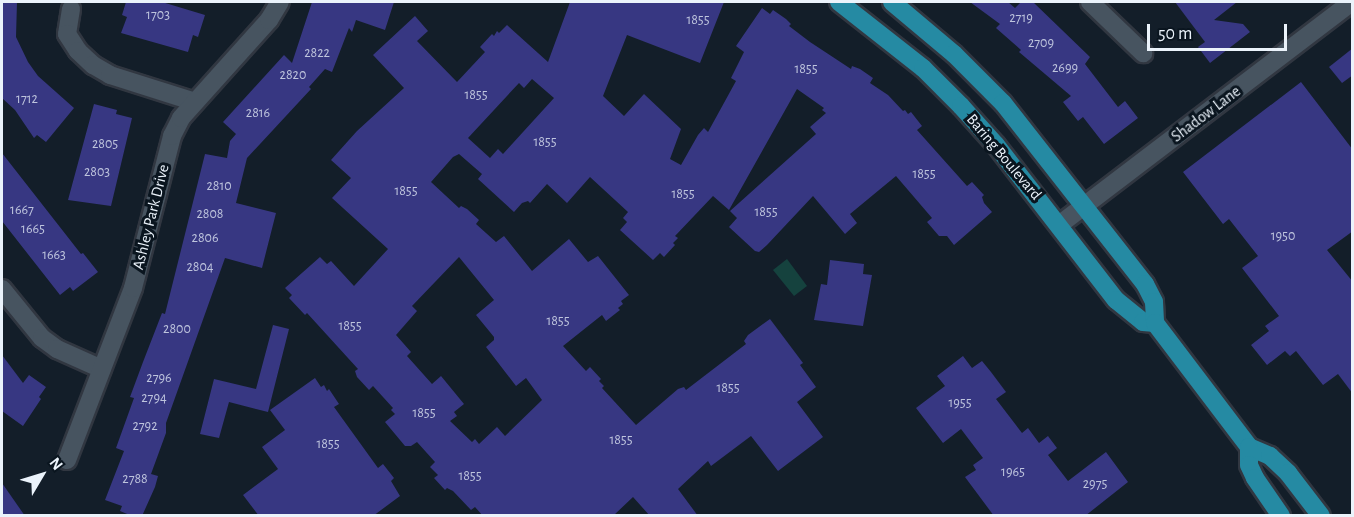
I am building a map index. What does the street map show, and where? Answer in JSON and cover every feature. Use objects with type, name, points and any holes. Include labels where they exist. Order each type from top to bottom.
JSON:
[{"type":"main road","name":"Baring Boulevard","points":[[839,2],[922,68],[961,106],[996,145],[1116,300],[1143,322],[1155,323]]},
{"type":"main road","name":"Baring Boulevard","points":[[892,2],[954,54],[997,97],[1145,284],[1154,302],[1155,323],[1249,447],[1270,456],[1288,473],[1321,516]]},
{"type":"main road","name":"Baring Boulevard","points":[[1249,447],[1249,465],[1255,478],[1281,516]]},
{"type":"street","name":"Ashley Park Drive","points":[[67,460],[133,288],[172,136],[181,118],[269,21],[280,2]]},
{"type":"street","points":[[1090,2],[1143,53]]},
{"type":"street","name":"Shadow Lane","points":[[1059,225],[1352,2]]},
{"type":"street","points":[[71,9],[67,34],[78,51],[93,65],[110,75],[195,102]]},
{"type":"street","points":[[3,295],[42,338],[57,350],[102,369]]},
{"type":"shaded area","points":[[787,259],[807,286],[794,296],[773,270]]},
{"type":"building","points":[[2,2],[17,2],[16,37],[28,62],[38,76],[74,108],[46,142],[37,135],[34,138],[15,110],[2,98]]},
{"type":"building","points":[[126,2],[162,2],[205,15],[198,37],[193,35],[188,52],[121,33],[127,17],[122,15]]},
{"type":"building","points":[[312,2],[394,2],[385,30],[356,20],[352,32],[349,28],[332,72],[325,69],[309,87],[311,89],[247,158],[236,203],[276,213],[262,268],[225,258],[166,423],[166,433],[151,474],[158,476],[155,487],[142,516],[132,516],[120,511],[122,506],[105,500],[124,451],[116,448],[134,398],[130,397],[162,313],[165,314],[205,154],[227,158],[230,141],[236,134],[223,122],[284,55],[292,63]]},
{"type":"building","points":[[570,2],[724,2],[700,63],[627,35],[603,96],[624,116],[644,94],[681,129],[670,159],[681,165],[698,135],[704,128],[708,132],[736,81],[731,78],[744,52],[736,46],[762,8],[770,14],[773,10],[810,42],[851,69],[852,66],[860,69],[873,78],[870,83],[888,95],[903,111],[905,110],[908,114],[911,112],[922,126],[917,130],[967,186],[972,182],[984,195],[982,197],[984,203],[992,212],[954,245],[947,236],[939,236],[927,222],[932,218],[896,176],[850,214],[857,223],[845,234],[813,196],[767,245],[759,252],[755,251],[729,227],[737,218],[730,211],[816,134],[810,127],[826,113],[822,110],[824,108],[797,89],[729,210],[713,196],[675,236],[678,238],[673,243],[675,245],[664,257],[660,253],[653,260],[620,230],[627,222],[623,218],[628,212],[590,177],[567,203],[547,184],[530,203],[528,201],[522,203],[514,212],[478,179],[482,174],[459,154],[453,157],[431,182],[459,208],[461,206],[467,209],[479,220],[476,224],[496,242],[504,236],[532,271],[569,239],[588,262],[598,256],[629,295],[621,301],[623,304],[618,308],[620,310],[606,321],[602,315],[563,346],[586,371],[590,367],[601,379],[599,381],[604,386],[602,388],[636,425],[678,389],[684,387],[686,390],[746,344],[744,341],[748,335],[770,319],[803,363],[800,365],[816,387],[797,402],[823,437],[778,471],[751,436],[711,466],[708,461],[678,489],[698,516],[650,516],[633,497],[613,516],[483,516],[475,507],[471,510],[453,491],[447,488],[445,490],[434,478],[438,475],[430,467],[435,462],[417,442],[411,446],[405,446],[385,422],[395,414],[391,410],[393,408],[373,386],[369,390],[357,377],[355,371],[358,369],[307,313],[305,315],[289,298],[292,295],[285,288],[320,257],[327,264],[331,261],[354,286],[388,249],[332,198],[351,178],[331,160],[357,131],[404,88],[373,55],[415,16],[428,31],[417,41],[457,82],[485,52],[480,47],[492,34],[494,36],[497,31],[499,33],[507,25],[548,62]],"holes":[[[532,79],[554,98],[503,154],[498,149],[490,158],[468,138],[519,83],[524,88]],[[459,257],[494,300],[476,315],[494,337],[494,340],[486,347],[516,386],[526,378],[542,400],[505,436],[497,427],[479,444],[475,439],[472,442],[450,421],[457,416],[454,412],[464,404],[441,376],[432,384],[407,356],[411,352],[396,335],[417,311],[412,306]]]},
{"type":"building","points":[[970,2],[1008,2],[1015,8],[1021,2],[1033,2],[1090,57],[1085,64],[1118,107],[1125,101],[1138,118],[1104,144],[1083,117],[1078,121],[1063,102],[1071,96],[1019,52],[1021,50],[996,28],[1000,24]]},
{"type":"building","points":[[1175,2],[1237,2],[1214,20],[1243,24],[1250,32],[1210,63],[1198,47],[1205,42]]},
{"type":"building","points":[[1353,48],[1353,75],[1342,83],[1329,67]]},
{"type":"building","points":[[1301,82],[1353,150],[1353,231],[1327,250],[1353,282],[1353,394],[1338,374],[1323,385],[1296,351],[1290,356],[1285,351],[1267,365],[1251,345],[1269,331],[1265,326],[1279,316],[1242,268],[1258,256],[1229,219],[1223,224],[1183,172]]},
{"type":"building","points":[[94,104],[117,110],[116,114],[132,118],[111,206],[68,200]]},
{"type":"building","points":[[2,153],[81,254],[83,253],[98,272],[73,291],[70,287],[60,295],[2,221]]},
{"type":"building","points":[[830,260],[864,264],[863,274],[872,275],[863,326],[814,320],[821,284],[827,285]]},
{"type":"building","points":[[273,325],[289,329],[268,412],[229,402],[219,438],[200,434],[214,379],[256,389]]},
{"type":"building","points":[[2,355],[23,383],[29,375],[46,387],[23,426],[2,411]]},
{"type":"building","points":[[963,356],[972,368],[982,361],[991,372],[1006,392],[996,399],[1022,433],[1028,428],[1039,443],[1048,436],[1057,448],[1048,455],[1068,481],[1106,452],[1128,482],[1085,516],[994,516],[965,477],[976,470],[973,465],[983,458],[961,429],[943,443],[916,408],[945,386],[937,376]]},
{"type":"building","points":[[315,378],[321,387],[324,385],[327,391],[329,389],[339,404],[334,407],[378,468],[383,464],[394,478],[391,481],[400,496],[373,516],[259,516],[243,495],[278,469],[262,447],[285,430],[270,410]]},
{"type":"building","points":[[2,483],[25,516],[2,516]]}]
